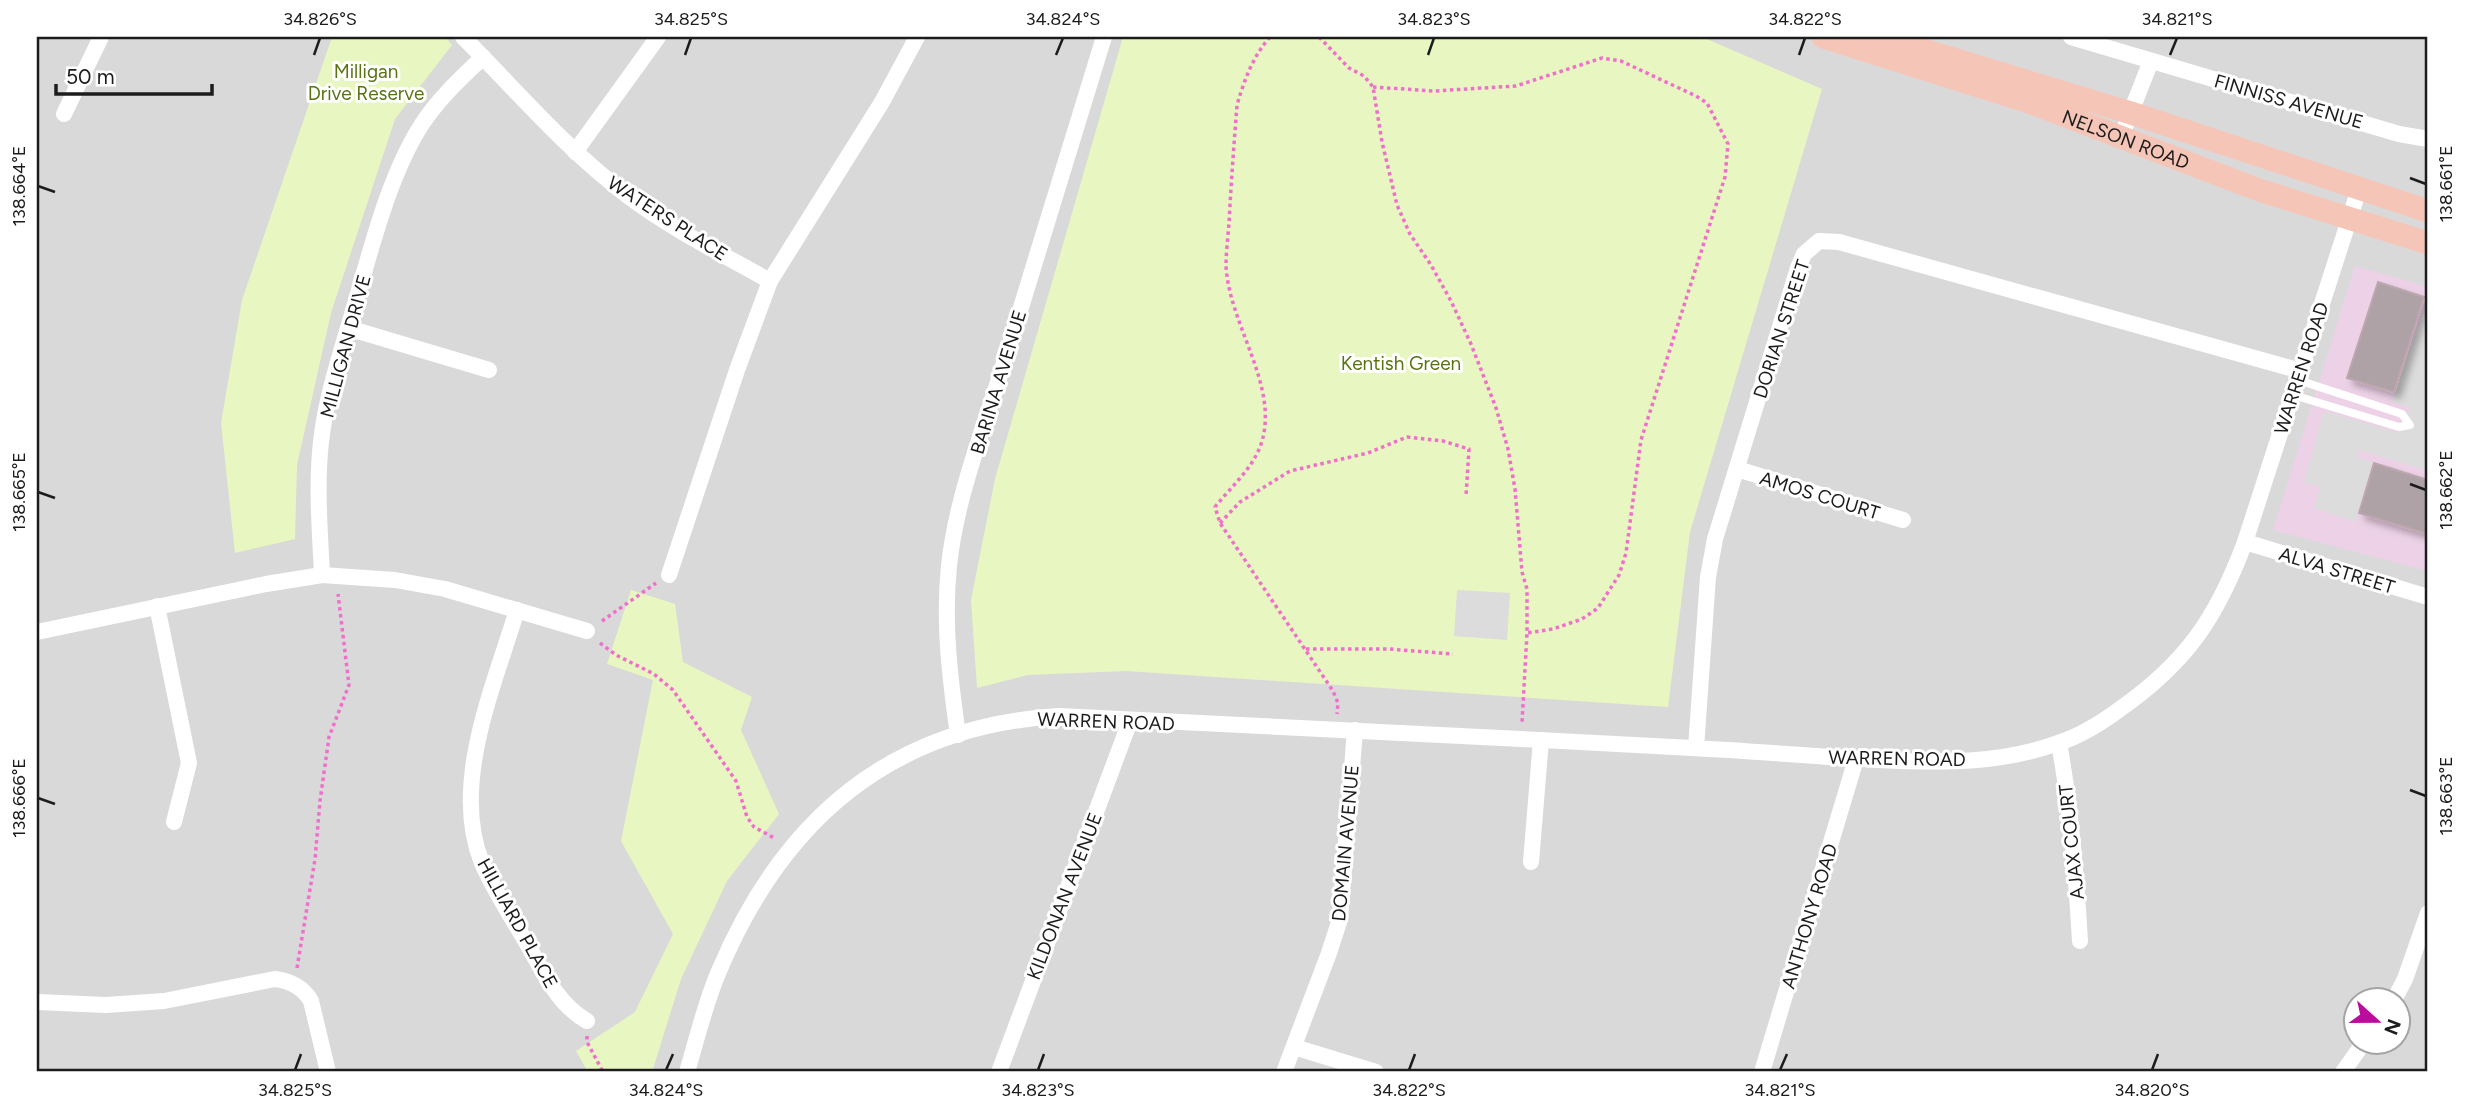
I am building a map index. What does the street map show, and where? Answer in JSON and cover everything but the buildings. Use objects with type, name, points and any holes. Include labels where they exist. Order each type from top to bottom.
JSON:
[{"type":"main road","name":"NELSON ROAD","points":[[1823,37],[2026,101],[2259,190],[2428,243]]},
{"type":"main road","name":"NELSON ROAD","points":[[1881,37],[2131,113],[2428,211]]},
{"type":"street","points":[[64,114],[101,37]]},
{"type":"street","points":[[463,37],[483,57]]},
{"type":"street","points":[[575,152],[658,37]]},
{"type":"street","points":[[668,575],[770,281],[882,102],[917,37]]},
{"type":"street","name":"BARINA AVENUE","points":[[958,735],[951,687],[947,627],[947,585],[953,541],[980,439],[1104,37]]},
{"type":"street","name":"FINNISS AVENUE","points":[[2071,37],[2399,134],[2428,139]]},
{"type":"street","name":"WATERS PLACE","points":[[483,57],[575,152],[650,211],[770,281]]},
{"type":"street","name":"MILLIGAN DRIVE","points":[[329,575],[318,486],[321,443],[327,402],[348,327],[401,161],[434,107],[483,57]]},
{"type":"street","points":[[2121,137],[2151,61]]},
{"type":"street","name":"WARREN ROAD","points":[[687,1072],[718,973],[748,911],[789,848],[834,802],[897,759],[958,735],[992,726],[1035,717],[1059,716],[1696,748],[1856,759],[1959,762],[2019,754],[2059,743],[2087,730],[2160,679],[2182,657],[2217,610],[2245,542],[2360,189]]},
{"type":"street","name":"DORIAN STREET","points":[[1696,748],[1708,577],[1715,539],[1798,268],[1804,254],[1819,241],[1839,242],[2297,382]]},
{"type":"street","points":[[348,327],[489,370]]},
{"type":"street","name":"AMOS COURT","points":[[1737,469],[1903,520]]},
{"type":"street","name":"ALVA STREET","points":[[2245,542],[2428,597]]},
{"type":"street","points":[[37,632],[329,575],[425,584],[587,631]]},
{"type":"street","points":[[156,607],[188,763],[174,821]]},
{"type":"street","name":"HILLIARD PLACE","points":[[517,610],[473,764],[470,796],[473,826],[482,862],[498,896],[564,1004],[587,1021]]},
{"type":"street","name":"KILDONAN AVENUE","points":[[999,1072],[1130,720]]},
{"type":"street","name":"DOMAIN AVENUE","points":[[1284,1072],[1340,919],[1355,730]]},
{"type":"street","points":[[1531,862],[1541,740]]},
{"type":"street","name":"AJAX COURT","points":[[2059,743],[2068,790],[2075,855],[2080,941]]},
{"type":"street","name":"ANTHONY ROAD","points":[[1762,1072],[1856,759]]},
{"type":"street","points":[[2401,986],[2428,913]]},
{"type":"street","points":[[37,1002],[133,1004],[176,999],[275,979],[295,984],[306,992],[311,1001],[328,1072]]},
{"type":"street","points":[[1294,1047],[1376,1072]]},
{"type":"street","points":[[2343,1072],[2354,1056]]},
{"type":"lane","points":[[2297,382],[2402,414],[2410,425],[2399,427],[2297,382]]},
{"type":"path","points":[[1269,37],[1243,83],[1237,105],[1226,266],[1237,318],[1262,385],[1265,427],[1260,447],[1252,462],[1215,507],[1220,523],[1333,691],[1338,703],[1337,729]]},
{"type":"path","points":[[1319,37],[1349,68],[1364,76],[1373,87],[1382,142],[1397,205],[1410,234],[1451,301],[1471,344],[1496,408],[1508,449],[1515,489],[1522,572],[1527,589],[1520,739]]},
{"type":"path","points":[[1373,87],[1434,91],[1516,86],[1602,58],[1621,61],[1707,103],[1728,145],[1725,177],[1641,440],[1626,553],[1619,575],[1598,608],[1582,619],[1553,629],[1527,633]]},
{"type":"path","points":[[1220,523],[1240,502],[1290,471],[1368,453],[1407,437],[1443,441],[1469,449],[1466,496]]},
{"type":"path","points":[[295,984],[315,859],[329,737],[349,685],[329,575]]},
{"type":"path","points":[[668,575],[587,631],[616,655],[654,674],[673,690],[736,781],[747,817],[754,827],[789,848]]},
{"type":"path","points":[[1306,649],[1389,649],[1453,653]]},
{"type":"path","points":[[587,1021],[587,1042],[603,1072]]},
{"type":"shaded area","points":[[37,37],[2428,37],[2428,1072],[37,1072]]},
{"type":"shaded area","points":[[2355,266],[2428,287],[2428,571],[2273,530]]},
{"type":"shaded area","points":[[2428,298],[2428,471],[2359,450],[2357,457],[2374,463],[2356,522],[2314,508],[2320,487],[2304,482],[2324,411],[2400,433],[2410,408],[2392,402]]},
{"type":"shaded area","points":[[1457,590],[1510,593],[1507,640],[1454,636]]},
{"type":"green space","name":"Milligan Drive Reserve","points":[[332,37],[445,37],[452,45],[395,119],[331,313],[297,465],[295,539],[235,553],[221,423],[242,300]]},
{"type":"green space","name":"Kentish Green","points":[[1123,37],[1702,37],[1822,89],[1690,532],[1668,707],[1126,671],[1028,675],[977,688],[971,600],[995,479]]},
{"type":"green space","points":[[631,590],[675,604],[683,662],[752,697],[741,730],[779,814],[727,881],[681,979],[652,1072],[588,1072],[576,1051],[635,1012],[673,934],[621,841],[653,680],[607,664]]}]
